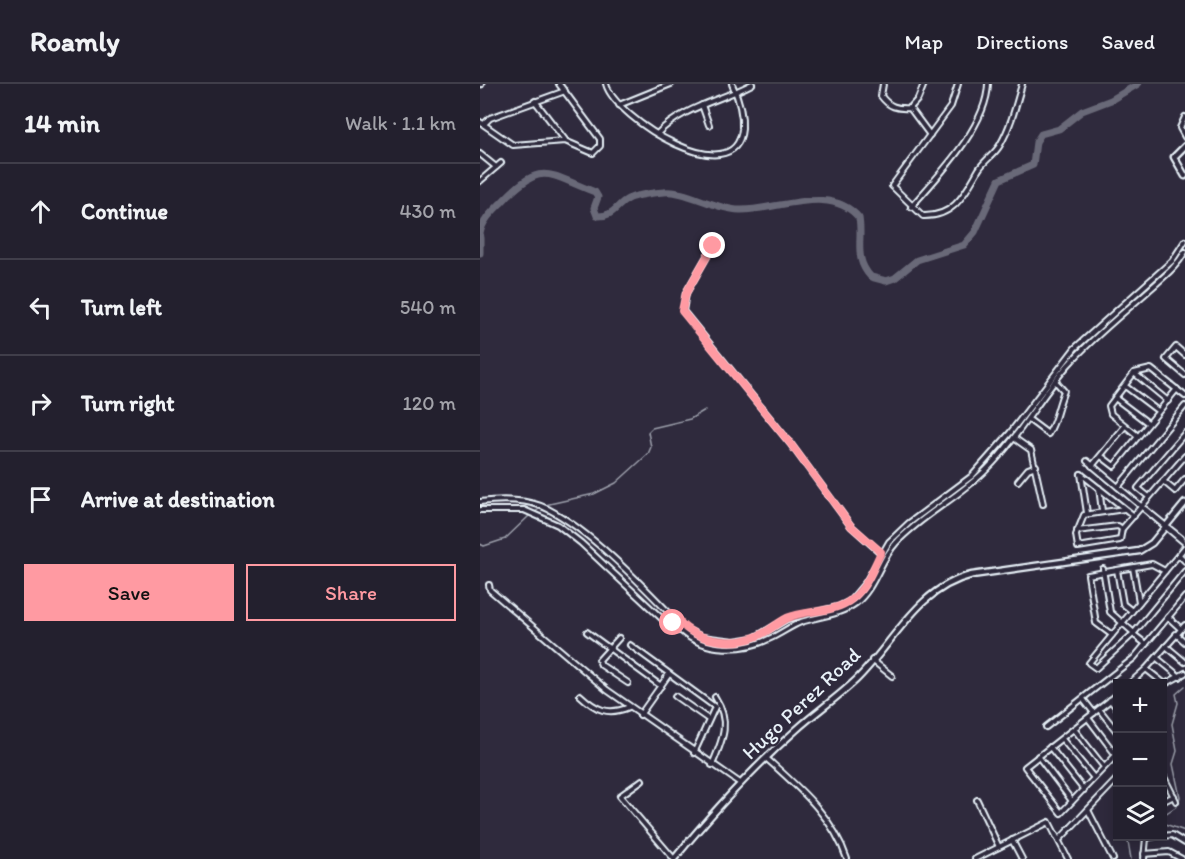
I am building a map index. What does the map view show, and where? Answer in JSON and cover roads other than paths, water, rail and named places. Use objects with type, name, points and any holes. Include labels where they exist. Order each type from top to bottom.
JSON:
[{"type":"street","points":[[535,101],[565,141],[588,153],[597,150],[601,143],[598,134],[559,84]]},
{"type":"street","points":[[606,84],[619,105],[670,143],[690,150],[725,152],[735,146],[741,135],[743,120],[732,84]]},
{"type":"street","points":[[619,105],[671,84]]},
{"type":"street","points":[[657,134],[666,124],[702,105],[752,84]]},
{"type":"street","points":[[883,84],[881,96],[886,103],[898,109],[910,108],[918,99],[924,84]]},
{"type":"street","points":[[958,84],[951,106],[892,186],[911,207],[923,216],[934,217],[952,209],[966,193],[981,167],[999,147],[1013,117],[1022,84]]},
{"type":"street","points":[[911,207],[945,168],[972,130],[984,104],[988,84]]},
{"type":"street","points":[[565,91],[482,123],[513,145],[565,141]]},
{"type":"street","points":[[702,105],[709,125]]},
{"type":"street","points":[[910,108],[930,135]]},
{"type":"street","points":[[1185,117],[1180,128],[1185,137]]},
{"type":"street","points":[[1185,146],[1174,157],[1185,176]]},
{"type":"street","points":[[480,154],[496,167]]},
{"type":"street","points":[[480,181],[501,163]]},
{"type":"street","points":[[480,510],[524,510],[540,515],[581,543],[675,630],[681,628],[702,637],[734,641],[754,638],[787,618],[852,603],[881,552],[909,523],[972,476],[1010,433],[1075,348],[1172,261],[1185,241]]},
{"type":"street","points":[[713,246],[686,293],[682,311],[790,443],[851,526],[886,555]]},
{"type":"street","points":[[480,502],[525,502],[547,508],[593,542],[677,621],[681,628],[700,642],[734,648],[755,645],[790,626],[840,612],[866,593],[886,555],[902,536],[975,481],[1014,438],[1055,381],[1104,329],[1171,270],[1185,252]]},
{"type":"street","points":[[1185,355],[1176,347],[1166,359],[1185,375]]},
{"type":"street","points":[[1138,436],[1110,414],[1109,406],[1134,373],[1151,369],[1185,396]]},
{"type":"street","points":[[1134,373],[1168,401]]},
{"type":"street","points":[[1028,419],[1048,434],[1057,420],[1057,407],[1064,391],[1055,381]]},
{"type":"street","points":[[1125,386],[1158,411]]},
{"type":"street","points":[[1101,456],[1114,466],[1177,389]]},
{"type":"street","points":[[1115,398],[1148,423]]},
{"type":"street","points":[[1118,487],[1185,406]]},
{"type":"street","points":[[1092,466],[1125,426]]},
{"type":"street","points":[[1149,498],[1138,488],[1185,433]]},
{"type":"street","points":[[1014,438],[1031,450],[1043,504]]},
{"type":"street","points":[[1134,516],[1081,474],[1087,513],[1077,531],[1078,547],[1118,541],[1122,529],[1134,516],[1142,507],[1185,456]]},
{"type":"street","points":[[1087,461],[1185,544],[1179,555],[1089,663],[1096,669],[1133,634],[1185,571]]},
{"type":"street","points":[[1018,481],[1028,469],[1036,466]]},
{"type":"street","points":[[1163,481],[1175,491],[1185,479]]},
{"type":"street","points":[[1099,487],[1102,511]]},
{"type":"street","name":"Hugo Perez Road","points":[[674,859],[740,783],[797,729],[837,698],[909,616],[946,583],[972,575],[1139,551],[1152,543],[1185,503]]},
{"type":"street","points":[[1087,513],[1124,509]]},
{"type":"street","points":[[1077,531],[1118,526],[1122,529]]},
{"type":"street","points":[[1179,555],[1185,561]]},
{"type":"street","points":[[1112,635],[1096,623],[1088,575],[1154,564],[1165,571]]},
{"type":"street","points":[[1133,568],[1139,602]]},
{"type":"street","points":[[1117,570],[1123,604],[1132,611]]},
{"type":"street","points":[[1103,571],[1110,612],[1146,644]]},
{"type":"street","points":[[489,585],[490,590],[640,715],[740,783]]},
{"type":"street","points":[[1046,727],[1113,676],[1146,644],[1185,597]]},
{"type":"street","points":[[1168,617],[1181,629]]},
{"type":"street","points":[[672,626],[677,621]]},
{"type":"street","points":[[1135,679],[1185,625]]},
{"type":"street","points":[[587,632],[661,686]]},
{"type":"street","points":[[1176,634],[1185,642]]},
{"type":"street","points":[[619,638],[599,660],[601,665],[628,683]]},
{"type":"street","points":[[630,645],[715,707],[694,753]]},
{"type":"street","points":[[1166,646],[1185,662]]},
{"type":"street","points":[[1157,658],[1180,677]]},
{"type":"street","points":[[872,660],[892,676]]},
{"type":"street","points":[[1146,669],[1166,684],[1185,673]]},
{"type":"street","points":[[640,715],[669,674]]},
{"type":"street","points":[[580,695],[601,711],[608,713],[630,707]]},
{"type":"street","points":[[675,696],[708,719]]},
{"type":"street","points":[[712,765],[725,727],[724,712],[714,698]]},
{"type":"street","points":[[1113,698],[1025,767],[1061,813],[1113,758]]},
{"type":"street","points":[[1083,699],[1094,713]]},
{"type":"street","points":[[1110,700],[1113,703]]},
{"type":"street","points":[[1099,709],[1113,727]]},
{"type":"street","points":[[1088,718],[1113,749]]},
{"type":"street","points":[[1074,729],[1104,767]]},
{"type":"street","points":[[1062,739],[1094,778]]},
{"type":"street","points":[[1050,747],[1083,790]]},
{"type":"street","points":[[1038,756],[1072,801]]},
{"type":"street","points":[[766,758],[810,798],[838,837],[847,859]]},
{"type":"street","points":[[642,780],[620,796],[674,859]]},
{"type":"street","points":[[1059,840],[1113,783]]},
{"type":"street","points":[[1167,783],[1175,799],[1167,801]]},
{"type":"street","points":[[977,800],[999,847]]},
{"type":"street","points":[[1088,810],[1113,859]]},
{"type":"street","points":[[975,859],[1049,822],[1068,859]]},
{"type":"street","points":[[1167,836],[1172,835],[1185,843]]},
{"type":"street","points":[[1012,840],[1022,859]]},
{"type":"street","points":[[1146,841],[1144,856],[1169,852],[1182,859]]},
{"type":"waterway","points":[[480,234],[488,217],[515,189],[526,180],[545,174],[595,192],[598,197],[594,208],[597,216],[611,213],[632,197],[664,192],[681,194],[721,207],[740,210],[819,200],[834,202],[847,208],[859,218],[862,263],[871,277],[886,281],[895,278],[917,260],[964,245],[975,232],[999,180],[1033,165],[1036,142],[1041,134],[1059,129],[1082,111],[1111,100],[1138,84]]},
{"type":"waterway","points":[[480,238],[480,253]]},
{"type":"waterway","points":[[480,544],[484,546],[505,539],[529,516],[545,505],[594,494],[616,483],[648,454],[651,447],[648,432],[652,428],[690,419],[705,410]]},
{"type":"waterway","points":[[1167,813],[1177,806],[1180,797],[1173,764],[1177,751],[1172,724],[1178,703],[1176,694],[1185,686]]},
{"type":"waterway","points":[[1167,825],[1185,831]]},
{"type":"waterway","points":[[1128,841],[1131,859]]}]
